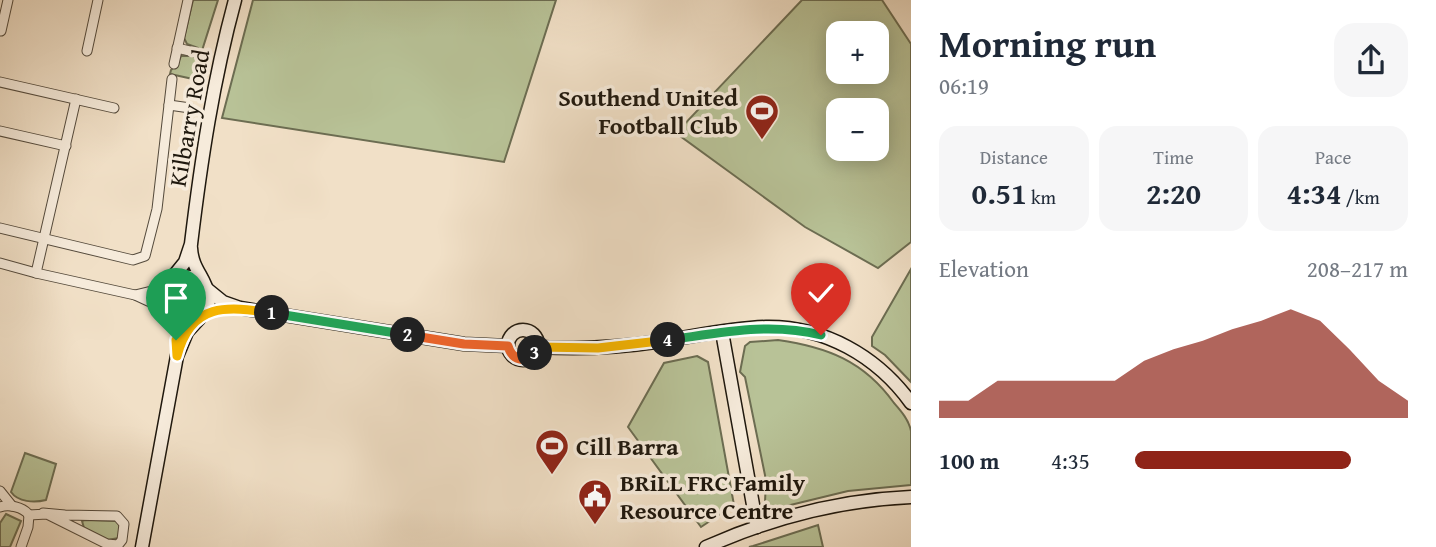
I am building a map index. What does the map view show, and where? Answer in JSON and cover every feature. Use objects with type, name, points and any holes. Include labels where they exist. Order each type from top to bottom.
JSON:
[{"type":"street","points":[[1,31],[8,0]]},
{"type":"street","points":[[87,51],[98,0]]},
{"type":"street","points":[[174,64],[188,0]]},
{"type":"street","name":"Kilbarry Road","points":[[166,286],[185,262],[191,244],[206,124],[236,0]]},
{"type":"street","points":[[177,48],[194,52]]},
{"type":"street","points":[[0,228],[133,260],[142,258],[147,253],[157,209],[172,79]]},
{"type":"street","points":[[0,82],[114,108]]},
{"type":"street","points":[[36,273],[76,99]]},
{"type":"street","points":[[169,105],[190,108]]},
{"type":"street","points":[[0,131],[66,146]]},
{"type":"street","name":"Kilbarry Road","points":[[191,244],[193,263],[205,286]]},
{"type":"street","points":[[0,263],[135,295],[165,311],[178,322],[185,323],[224,308],[240,308],[464,344],[508,346]]},
{"type":"street","points":[[135,295],[166,286],[181,275],[197,278],[223,302],[240,308]]},
{"type":"street","points":[[166,286],[161,302],[175,334],[177,356]]},
{"type":"street","points":[[142,547],[177,356],[187,332],[201,317],[209,302],[205,286]]},
{"type":"street","points":[[538,347],[612,347],[776,327],[810,332],[832,339],[874,364],[896,384],[911,403]]},
{"type":"street","points":[[522,330],[534,335],[538,347],[534,355],[525,360],[516,358],[508,346],[510,337],[522,330]]},
{"type":"street","points":[[722,332],[757,527]]},
{"type":"street","points":[[0,491],[12,506]]},
{"type":"street","points":[[706,547],[757,527],[841,503],[911,497]]},
{"type":"street","points":[[0,507],[12,506],[29,514],[43,513],[65,516],[117,516],[124,524],[122,540],[118,545],[107,544],[43,513]]},
{"type":"street","points":[[21,547],[29,514]]},
{"type":"green space","points":[[193,0],[218,0],[193,79],[170,74],[181,56],[196,56],[198,48],[187,44],[184,38]]},
{"type":"green space","points":[[253,0],[556,0],[504,162],[222,118]]},
{"type":"green space","name":"Southend United Football Club","points":[[802,0],[882,0],[911,44],[911,242],[878,268],[805,227],[676,133]]},
{"type":"green space","points":[[911,269],[911,382],[885,355],[872,346],[872,337]]},
{"type":"green space","points":[[185,284],[196,288],[200,299],[196,310],[185,314],[174,310],[170,299],[174,288]]},
{"type":"green space","points":[[778,340],[813,347],[843,358],[870,376],[882,389],[910,427],[911,485],[848,491],[774,509],[768,507],[765,502],[766,480],[745,377],[740,372],[745,346],[750,342]]},
{"type":"green space","points":[[697,356],[708,362],[734,505],[701,527],[628,427],[664,363]]},
{"type":"green space","points":[[25,453],[56,464],[46,500],[27,501],[11,492]]},
{"type":"green space","points":[[6,514],[21,521],[10,547],[0,547],[0,523]]},
{"type":"green space","points":[[82,521],[117,521],[120,524],[119,538],[107,540],[84,528]]},
{"type":"green space","points":[[818,525],[823,547],[749,547],[753,546]]},
{"type":"place","name":"Southend United Football Club","points":[[762,141]]},
{"type":"place","name":"Cill Barra","points":[[552,476]]},
{"type":"place","name":"BRiLL FRC Family Resource Centre","points":[[595,526]]},
{"type":"route","points":[[176,340],[177,356],[187,332],[204,314],[232,307],[464,344],[508,346],[512,355],[525,360],[534,355],[538,347],[625,346],[754,328],[788,328],[821,335]]}]
